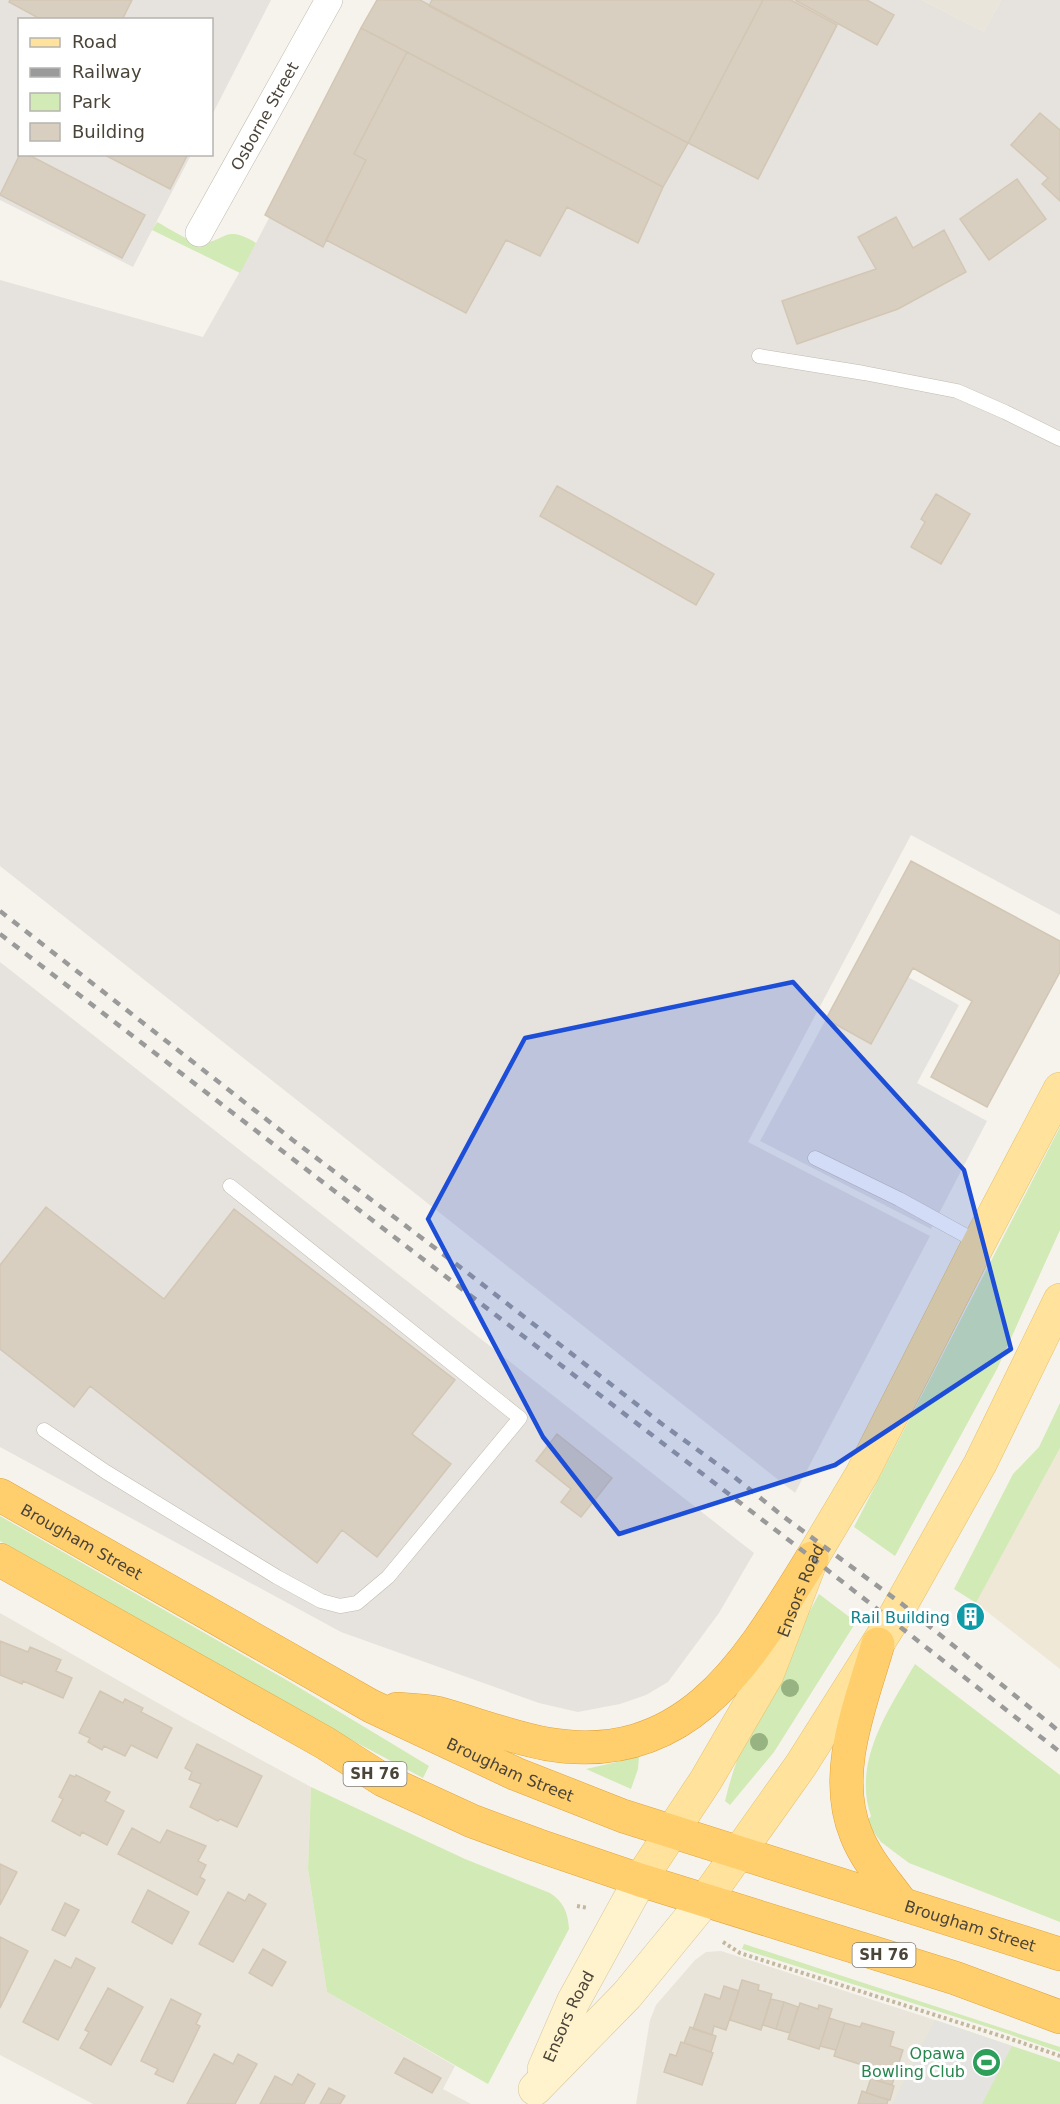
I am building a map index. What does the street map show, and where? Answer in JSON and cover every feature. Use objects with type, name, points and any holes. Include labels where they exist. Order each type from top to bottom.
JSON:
[{"type":"highway","name":"Brougham Street","points":[[0,1495],[371,1706],[516,1774],[608,1812],[1060,1954]]},
{"type":"highway","points":[[371,1706],[435,1713],[546,1744],[578,1748],[613,1746],[651,1736],[685,1719],[714,1695],[740,1667],[762,1638],[812,1558]]},
{"type":"highway","name":"SH 76","points":[[0,1560],[325,1743],[383,1780],[472,1821],[640,1880],[955,1978],[1060,2017]]},
{"type":"highway","points":[[878,1644],[852,1734],[847,1775],[849,1807],[855,1833],[865,1853],[902,1904]]},
{"type":"main road","name":"Ensors Road","points":[[640,1880],[706,1780],[766,1675],[812,1558],[862,1474],[1060,1089]]},
{"type":"main road","name":"Ensors Road","points":[[705,1900],[801,1765],[878,1644],[980,1464],[1060,1300]]},
{"type":"street","name":"Osborne Street","points":[[199,233],[329,0]]},
{"type":"street","name":"Ensors Road","points":[[532,2096],[573,2002],[640,1880]]},
{"type":"street","name":"Ensors Road","points":[[532,2096],[627,1995],[705,1900]]},
{"type":"lane","points":[[759,356],[957,391],[1005,411],[1060,439]]},
{"type":"lane","points":[[815,1158],[917,1208],[979,1243]]},
{"type":"lane","points":[[44,1430],[106,1472],[257,1565],[321,1601],[340,1606],[357,1603],[388,1577],[520,1418],[230,1186]]},
{"type":"path","points":[[718,1941],[740,1953],[1060,2056]]},
{"type":"highlighted area","points":[[793,982],[964,1170],[1011,1349],[835,1465],[619,1534],[543,1437],[428,1219],[525,1038]]},
{"type":"shaded area","points":[[0,0],[271,0],[213,113],[213,18],[18,18],[18,156],[190,156],[133,267],[0,200]]},
{"type":"shaded area","points":[[382,0],[922,0],[984,32],[1001,0],[1060,0],[1060,915],[911,835],[748,1142],[930,1236],[795,1493],[0,866],[0,280],[203,337],[256,243]]},
{"type":"shaded area","points":[[922,0],[1001,0],[984,32]]},
{"type":"shaded area","points":[[0,962],[754,1553],[719,1613],[668,1682],[646,1695],[620,1704],[578,1712],[539,1703],[341,1632],[0,1447]]},
{"type":"shaded area","points":[[908,977],[959,1005],[917,1083],[987,1121],[931,1229],[760,1141],[826,1019],[871,1044]]},
{"type":"shaded area","points":[[1060,1448],[1060,1669],[976,1603]]},
{"type":"shaded area","points":[[0,1613],[311,1787],[308,1869],[327,1992],[455,2066],[443,2089],[471,2104],[93,2104],[0,2055]]},
{"type":"shaded area","points":[[721,1951],[935,2020],[892,2104],[636,2104],[650,2020],[656,2005],[695,1960],[706,1952]]},
{"type":"shaded area","name":"Opawa Bowling Club","points":[[935,2020],[1012,2046],[982,2104],[892,2104]]},
{"type":"green space","points":[[157,222],[194,241],[208,242],[230,234],[237,234],[256,243],[240,273],[152,230]]},
{"type":"green space","points":[[1060,1127],[1060,1230],[997,1369],[895,1556],[854,1527]]},
{"type":"green space","points":[[1060,1403],[1060,1448],[976,1603],[954,1589],[1013,1474],[1039,1447]]},
{"type":"green space","points":[[0,1516],[290,1682],[429,1766],[423,1778],[280,1702],[0,1541]]},
{"type":"green space","points":[[819,1594],[856,1622],[774,1752],[730,1805],[725,1801],[742,1747],[778,1670]]},
{"type":"green space","points":[[915,1664],[1060,1775],[1060,1922],[909,1863],[881,1842],[866,1822],[871,1816],[866,1796],[866,1776],[870,1756],[876,1737],[894,1699]]},
{"type":"green space","points":[[639,1757],[638,1769],[631,1789],[586,1769]]},
{"type":"green space","points":[[311,1787],[465,1859],[550,1893],[562,1904],[568,1918],[569,1929],[488,2084],[327,1992],[308,1869]]},
{"type":"green space","points":[[744,1944],[1060,2047],[1060,2052],[742,1949]]},
{"type":"green space","name":"Opawa Bowling Club","points":[[935,2020],[1060,2062],[1060,2104],[892,2104]]},
{"type":"building","points":[[10,0],[132,0],[123,18],[38,18],[9,2]]},
{"type":"building","points":[[377,0],[420,0],[688,143],[663,187],[361,28]]},
{"type":"building","points":[[432,0],[763,0],[688,143],[429,6]]},
{"type":"building","points":[[763,0],[791,0],[837,25],[758,179],[688,143]]},
{"type":"building","points":[[795,0],[867,0],[894,15],[877,45]]},
{"type":"building","points":[[361,28],[407,52],[354,154],[366,160],[323,247],[265,215]]},
{"type":"building","points":[[407,52],[663,187],[638,243],[567,207],[540,256],[506,240],[466,313],[326,240],[366,160],[354,154]]},
{"type":"building","points":[[1040,113],[1060,130],[1060,201],[1042,184],[1048,178],[1011,145]]},
{"type":"building","points":[[19,156],[31,156],[145,215],[122,258],[0,195]]},
{"type":"building","points":[[107,156],[187,156],[170,189]]},
{"type":"building","points":[[1017,179],[1046,219],[989,260],[960,219]]},
{"type":"building","points":[[896,217],[913,248],[944,230],[966,272],[898,309],[797,344],[782,301],[876,269],[858,237]]},
{"type":"building","points":[[557,486],[714,574],[696,605],[540,516]]},
{"type":"building","points":[[936,494],[970,514],[941,564],[911,547],[925,522],[921,519]]},
{"type":"building","points":[[911,861],[1060,941],[1060,972],[987,1107],[931,1077],[972,1001],[913,968],[871,1044],[826,1019]]},
{"type":"building","points":[[46,1207],[164,1299],[234,1209],[455,1380],[412,1434],[451,1464],[377,1557],[342,1530],[317,1563],[90,1386],[74,1407],[0,1349],[0,1265]]},
{"type":"building","points":[[557,1434],[612,1478],[581,1517],[561,1502],[571,1489],[536,1461]]},
{"type":"building","name":"Rail Building","points":[[968,1609],[979,1618],[973,1626],[962,1617]]},
{"type":"building","points":[[0,1641],[28,1652],[30,1647],[61,1660],[56,1671],[72,1678],[63,1698],[23,1681],[22,1684],[0,1675]]},
{"type":"building","points":[[100,1691],[123,1703],[125,1699],[143,1708],[141,1712],[172,1728],[157,1758],[131,1745],[125,1756],[104,1746],[102,1750],[88,1742],[90,1738],[79,1733]]},
{"type":"building","points":[[197,1744],[262,1776],[237,1827],[220,1819],[218,1821],[190,1807],[201,1784],[189,1779],[192,1772],[185,1768]]},
{"type":"building","points":[[70,1775],[75,1777],[76,1775],[110,1792],[105,1801],[124,1811],[107,1845],[82,1832],[80,1836],[52,1821],[63,1799],[59,1797]]},
{"type":"building","points":[[132,1828],[160,1843],[167,1830],[206,1846],[198,1861],[206,1865],[200,1877],[205,1880],[197,1895],[118,1854]]},
{"type":"building","points":[[0,1864],[17,1872],[0,1905]]},
{"type":"building","points":[[148,1890],[189,1912],[172,1944],[132,1922]]},
{"type":"building","points":[[228,1892],[245,1901],[249,1894],[266,1904],[233,1962],[199,1944]]},
{"type":"building","points":[[65,1903],[79,1910],[65,1936],[52,1930]]},
{"type":"building","points":[[0,1937],[28,1951],[0,2008]]},
{"type":"building","points":[[263,1949],[286,1962],[272,1986],[249,1973]]},
{"type":"building","points":[[76,1958],[95,1968],[58,2040],[23,2022],[55,1960],[71,1968]]},
{"type":"building","points":[[742,1980],[759,1985],[758,1990],[772,1994],[761,2030],[730,2020]]},
{"type":"building","points":[[724,1986],[739,1991],[726,2030],[714,2026],[712,2035],[693,2029],[705,1994],[720,1999]]},
{"type":"building","points":[[108,1988],[143,2007],[111,2065],[80,2048],[89,2032],[85,2030]]},
{"type":"building","points":[[171,1999],[201,2014],[196,2024],[200,2026],[173,2082],[155,2074],[158,2069],[141,2061]]},
{"type":"building","points":[[771,1999],[784,2002],[776,2029],[763,2025]]},
{"type":"building","points":[[784,2002],[798,2007],[790,2033],[776,2029]]},
{"type":"building","points":[[800,2003],[818,2009],[819,2005],[832,2009],[819,2049],[788,2039]]},
{"type":"building","points":[[829,2018],[845,2023],[836,2050],[820,2046]]},
{"type":"building","points":[[845,2023],[860,2027],[862,2023],[894,2032],[890,2046],[903,2050],[892,2085],[875,2080],[878,2070],[834,2056]]},
{"type":"building","points":[[690,2027],[716,2036],[711,2052],[684,2043]]},
{"type":"building","points":[[681,2042],[713,2053],[702,2085],[664,2072],[670,2054],[676,2056]]},
{"type":"building","points":[[214,2054],[233,2064],[238,2054],[257,2064],[235,2104],[187,2104]]},
{"type":"building","points":[[404,2058],[441,2078],[432,2093],[395,2073]]},
{"type":"building","points":[[298,2074],[315,2084],[304,2104],[260,2104],[275,2076],[292,2085]]},
{"type":"building","points":[[871,2078],[894,2086],[890,2100],[866,2093]]},
{"type":"building","points":[[329,2088],[345,2096],[340,2104],[320,2104]]},
{"type":"building","points":[[862,2091],[888,2100],[887,2104],[858,2104]]},
{"type":"railway","points":[[0,911],[662,1424],[902,1604],[1060,1732]]},
{"type":"railway","points":[[0,934],[812,1558],[1060,1752]]},
{"type":"place","name":"Rail Building","points":[[971,1617]]},
{"type":"place","name":"Opawa Bowling Club","points":[[986,2062]]}]
